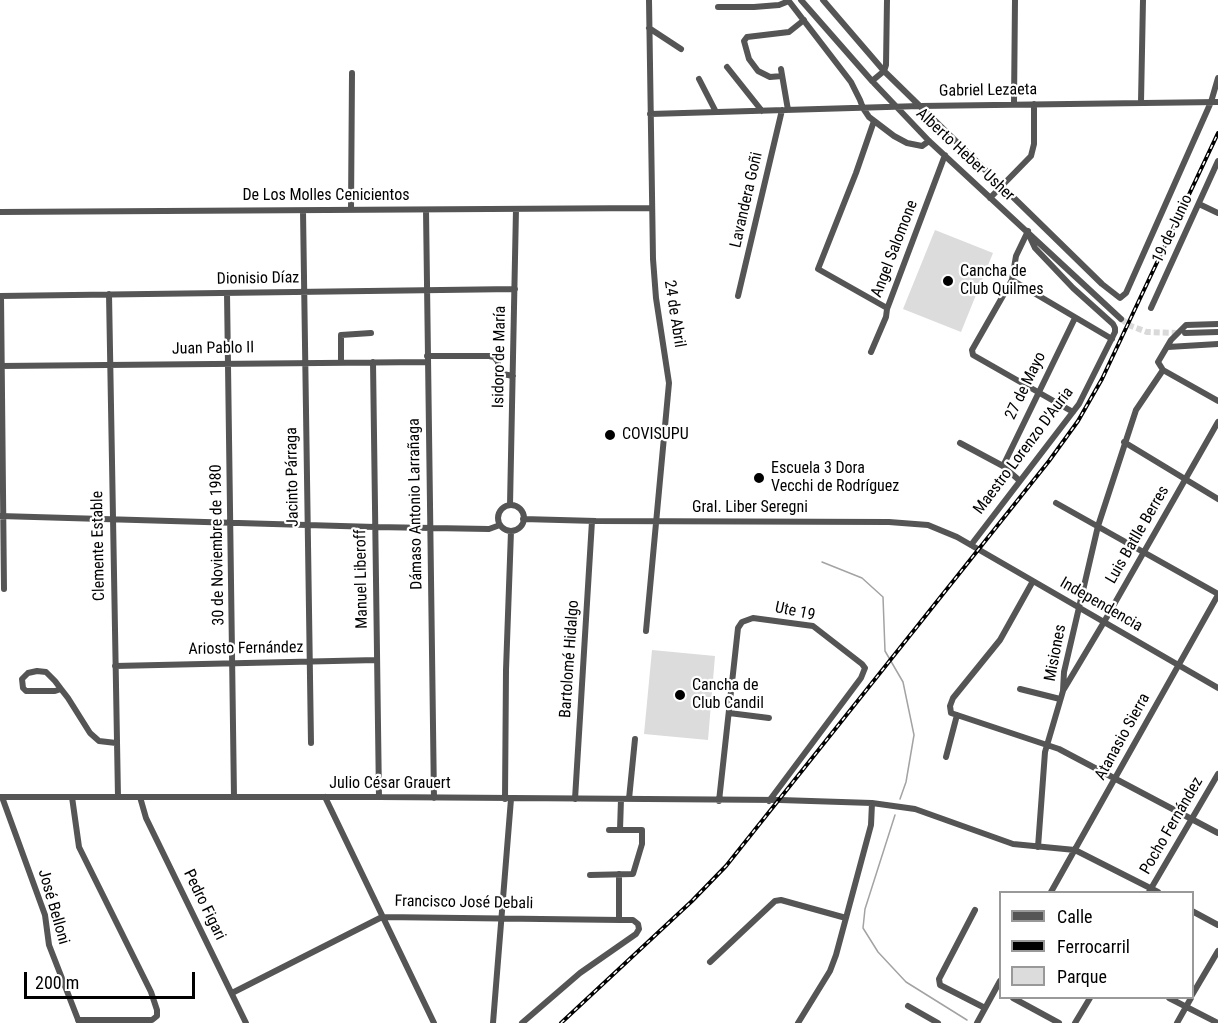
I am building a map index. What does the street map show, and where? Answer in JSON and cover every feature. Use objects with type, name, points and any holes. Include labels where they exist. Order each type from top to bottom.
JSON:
[{"type":"street","name":"24 de Abril","points":[[646,631],[669,383],[656,298],[653,259],[649,0]]},
{"type":"street","name":"Alberto Heber Usher","points":[[823,0],[884,71],[1001,187],[1102,284],[1120,298],[1126,292],[1215,102]]},
{"type":"street","points":[[872,81],[884,71],[886,64],[887,0]]},
{"type":"street","points":[[1014,104],[1015,0]]},
{"type":"street","points":[[1142,102],[1143,0]]},
{"type":"street","points":[[718,7],[779,5],[793,1],[804,20],[851,82],[863,108],[874,121],[907,143],[922,146],[929,141]]},
{"type":"street","name":"Alberto Heber Usher","points":[[793,1],[929,141],[1121,319]]},
{"type":"street","points":[[782,76],[770,77],[758,71],[749,59],[744,40],[747,37],[789,32],[804,20]]},
{"type":"street","points":[[649,28],[681,49]]},
{"type":"street","points":[[727,67],[762,111]]},
{"type":"street","points":[[781,69],[785,110]]},
{"type":"street","points":[[351,210],[352,74]]},
{"type":"street","points":[[1215,102],[1218,78]]},
{"type":"street","points":[[699,79],[716,112]]},
{"type":"street","name":"Gabriel Lezaeta","points":[[650,114],[1014,104],[1215,102]]},
{"type":"street","points":[[990,198],[1031,156],[1034,104]]},
{"type":"street","name":"Lavandera Goñi","points":[[738,296],[785,110]]},
{"type":"street","points":[[874,121],[818,269],[887,308]]},
{"type":"street","name":"Angel Salomone","points":[[871,352],[945,155]]},
{"type":"street","name":"19 de Junio","points":[[1151,308],[1218,161]]},
{"type":"street","points":[[1199,204],[1218,213]]},
{"type":"street","name":"De Los Molles Cenicientos","points":[[0,212],[652,208]]},
{"type":"street","name":"Isidoro de María","points":[[510,505],[516,209]]},
{"type":"street","name":"Dámaso Antonio Larrañaga","points":[[426,210],[434,798]]},
{"type":"street","name":"Jacinto Párraga","points":[[303,211],[311,742]]},
{"type":"street","points":[[1012,280],[1112,339],[1115,328],[1113,324],[1035,248],[1028,231]]},
{"type":"street","points":[[1028,231],[1016,256],[1012,280],[973,346],[973,355],[1073,412]]},
{"type":"street","name":"Dionisio Díaz","points":[[0,296],[515,290]]},
{"type":"street","name":"30 de Noviembre de 1980","points":[[227,293],[234,797]]},
{"type":"street","name":"Clemente Estable","points":[[109,294],[118,797]]},
{"type":"street","points":[[0,296],[4,589]]},
{"type":"street","name":"27 de Mayo","points":[[1003,466],[1075,318]]},
{"type":"street","points":[[1218,324],[1186,325],[1171,340],[1158,362],[1163,370],[1218,401]]},
{"type":"street","points":[[1185,333],[1218,332]]},
{"type":"street","points":[[341,362],[341,335],[371,333]]},
{"type":"street","name":"Maestro Lorenzo D'Auria","points":[[971,545],[1073,412],[1112,339]]},
{"type":"street","points":[[1168,347],[1218,344]]},
{"type":"street","name":"Juan Pablo II","points":[[1,366],[374,362],[489,356],[494,357],[498,362],[498,373],[513,376]]},
{"type":"street","name":"Manuel Liberoff","points":[[374,362],[379,797]]},
{"type":"street","name":"Misiones","points":[[1038,847],[1046,744],[1063,691],[1064,672],[1098,526],[1136,410],[1163,370]]},
{"type":"street","name":"Luis Batlle Berres","points":[[1063,691],[1218,422]]},
{"type":"street","points":[[1124,442],[1218,499]]},
{"type":"street","points":[[960,443],[1003,466],[1020,481]]},
{"type":"street","points":[[1056,503],[1218,595]]},
{"type":"street","points":[[510,505],[519,508],[523,519],[521,526],[511,531],[500,525],[498,519],[499,512],[510,505]]},
{"type":"street","points":[[2,516],[375,527],[489,529],[500,525]]},
{"type":"street","name":"Gral. Liber Seregni","points":[[523,519],[912,523],[937,528],[971,545]]},
{"type":"street","name":"Bartolomé Hidalgo","points":[[575,799],[592,521]]},
{"type":"street","points":[[493,1023],[502,917],[508,799],[506,670],[511,531]]},
{"type":"street","name":"Independencia","points":[[971,545],[1218,688]]},
{"type":"street","points":[[1033,580],[1000,640],[953,698],[950,706],[951,713],[1059,749],[1218,833]]},
{"type":"street","name":"Atanasio Sierra","points":[[1051,891],[1218,595]]},
{"type":"street","name":"Ute 19","points":[[729,713],[738,633],[742,622],[749,619],[758,618],[813,626],[865,668],[861,678],[769,801]]},
{"type":"street","name":"Ariosto Fernández","points":[[116,666],[377,660]]},
{"type":"street","points":[[61,689],[26,691],[22,679],[28,673],[46,672],[61,689],[90,733],[99,741],[116,743]]},
{"type":"street","points":[[1020,689],[1060,699]]},
{"type":"street","points":[[719,801],[729,713],[769,718]]},
{"type":"street","points":[[946,757],[957,716]]},
{"type":"street","points":[[629,799],[634,739]]},
{"type":"street","name":"Pocho Fernández","points":[[1150,891],[1218,774]]},
{"type":"street","name":"Julio César Grauert","points":[[1,797],[379,797],[780,800],[872,803],[915,809],[1003,841],[1075,850]]},
{"type":"street","name":"José Belloni","points":[[1,797],[45,915],[49,945],[79,1021]]},
{"type":"street","name":"Pedro Figari","points":[[140,797],[146,818],[246,1023]]},
{"type":"street","points":[[325,797],[434,1023]]},
{"type":"street","points":[[72,798],[79,847],[151,992],[158,1014],[155,1019],[148,1020],[79,1021]]},
{"type":"street","points":[[620,830],[621,799]]},
{"type":"street","points":[[798,1023],[830,971],[871,825],[872,803]]},
{"type":"street","points":[[590,875],[633,874],[642,844],[642,830],[609,830]]},
{"type":"street","points":[[1075,850],[1150,891]]},
{"type":"street","points":[[619,874],[619,920]]},
{"type":"street","points":[[710,962],[775,901],[781,900],[846,918]]},
{"type":"street","points":[[975,910],[939,979],[940,985],[985,1008]]},
{"type":"street","points":[[1194,912],[1218,925]]},
{"type":"street","name":"Francisco José Debali","points":[[232,993],[382,917],[633,920],[639,927],[636,934],[580,973],[522,1023]]},
{"type":"street","points":[[1194,993],[1218,951]]},
{"type":"street","points":[[977,1023],[998,990]]},
{"type":"street","points":[[1015,999],[1059,1023]]},
{"type":"street","points":[[1075,1023],[1089,999]]},
{"type":"street","points":[[1171,999],[1218,1023]]},
{"type":"street","points":[[1177,1023],[1190,999]]},
{"type":"street","points":[[908,1006],[938,1023]]},
{"type":"green space","name":"Cancha de Club Quilmes","points":[[935,230],[993,253],[961,332],[903,309]]},
{"type":"green space","name":"Cancha de Club Candil","points":[[652,650],[715,656],[708,740],[644,734]]},
{"type":"waterway","points":[[822,562],[862,578],[883,597],[885,651],[903,682],[914,735],[906,782],[900,799]]},
{"type":"waterway","points":[[895,815],[865,909],[863,928],[878,952],[906,982],[967,1020]]},
{"type":"tunnel","points":[[1121,319],[1147,332],[1180,333]]},
{"type":"railway","points":[[561,1023],[692,901],[726,866],[1049,461],[1078,421],[1102,379],[1218,133]]},
{"type":"place","name":"Cancha de Club Quilmes","points":[[948,281]]},
{"type":"place","name":"COVISUPU","points":[[610,435]]},
{"type":"place","name":"Escuela 3 Dora Vecchi de Rodríguez","points":[[759,478]]},
{"type":"place","name":"Cancha de Club Candil","points":[[680,695]]}]
